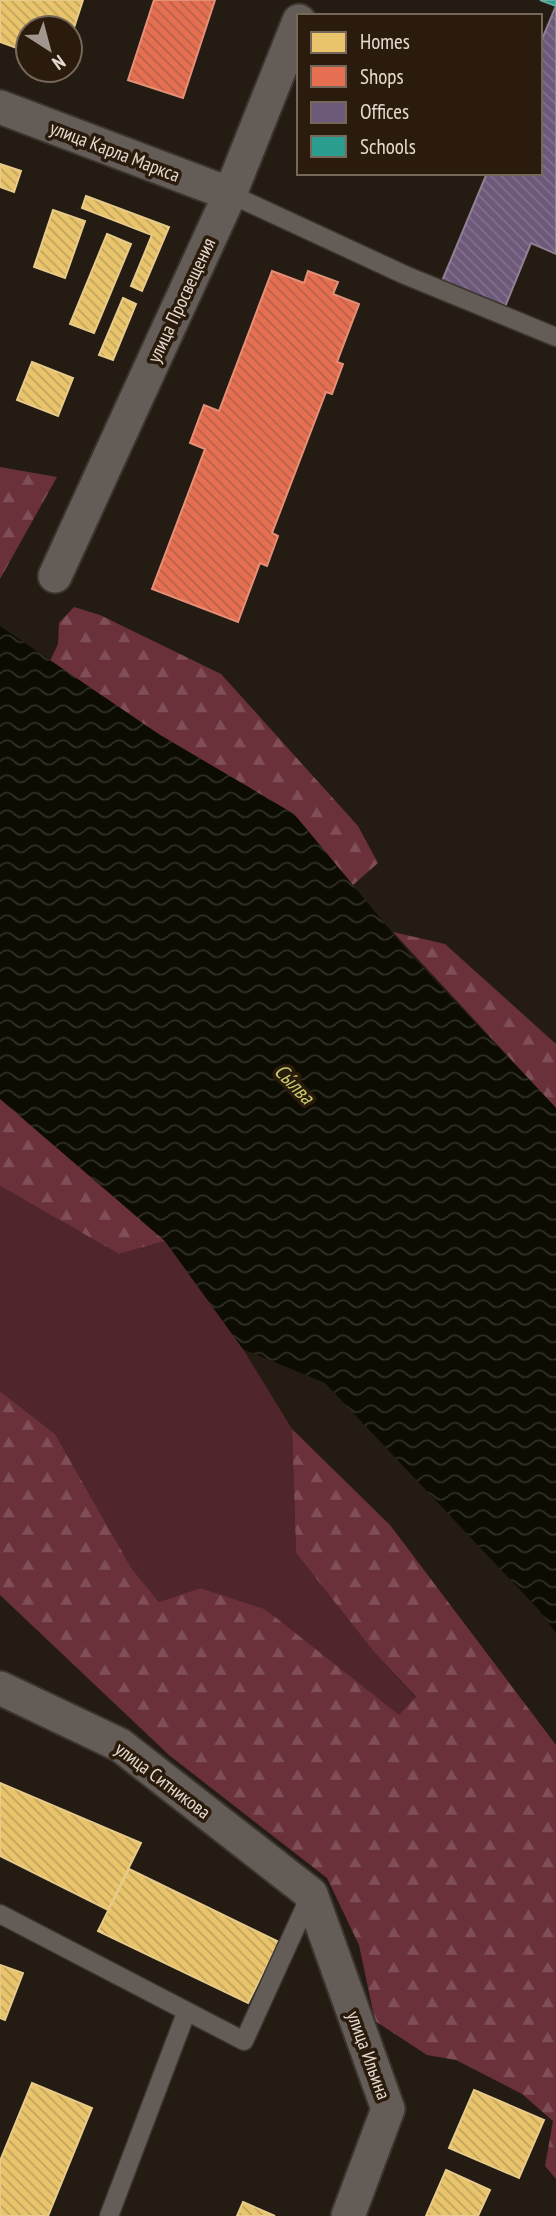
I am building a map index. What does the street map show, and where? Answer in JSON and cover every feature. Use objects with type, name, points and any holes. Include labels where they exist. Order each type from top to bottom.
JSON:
[{"type":"street","name":"улица Просвещения","points":[[55,576],[230,194],[297,26]]},
{"type":"street","name":"улица Карла Маркса","points":[[0,107],[230,194]]},
{"type":"street","name":"улица Ситникова","points":[[0,1688],[120,1745],[311,1894]]},
{"type":"street","name":"улица Ильина","points":[[311,1894],[388,2109],[348,2216]]},
{"type":"lane","points":[[230,194],[405,275],[556,337]]},
{"type":"lane","points":[[0,1914],[244,2041],[311,1894]]},
{"type":"lane","points":[[109,2216],[186,2013]]},
{"type":"shaded area","points":[[0,1186],[119,1254],[165,1241],[243,1349],[292,1429],[296,1553],[374,1652],[416,1698],[399,1716],[265,1609],[200,1588],[159,1602],[132,1569],[55,1434],[0,1391]]},
{"type":"green space","points":[[0,467],[57,477],[0,579]]},
{"type":"green space","points":[[74,607],[100,615],[221,674],[358,826],[378,863],[353,885],[294,814],[160,735],[50,661],[58,644],[59,623]]},
{"type":"green space","points":[[393,932],[445,944],[556,1044],[556,1108]]},
{"type":"green space","points":[[0,1099],[165,1241],[119,1254],[0,1186]]},
{"type":"green space","points":[[0,1391],[55,1434],[132,1569],[159,1602],[200,1588],[265,1609],[399,1715],[416,1697],[374,1652],[296,1553],[292,1429],[390,1525],[556,1745],[556,2179],[545,2166],[553,2121],[522,2094],[456,2060],[427,2055],[375,2021],[359,1945],[327,1878],[169,1755],[0,1595]]},
{"type":"water","name":"Сы́лва","points":[[0,626],[160,735],[294,814],[410,954],[556,1108],[556,1633],[539,1610],[325,1383],[243,1349],[165,1241],[0,1099]]},
{"type":"building: Homes","points":[[0,0],[83,0],[78,14],[14,14],[14,47],[0,42]]},
{"type":"building: Homes","points":[[0,164],[21,171],[14,192],[0,187]]},
{"type":"building: Homes","points":[[86,196],[169,227],[142,291],[131,286],[152,235],[82,208]]},
{"type":"building: Homes","points":[[53,210],[85,221],[65,278],[34,267]]},
{"type":"building: Homes","points":[[107,234],[131,244],[94,333],[70,324]]},
{"type":"building: Homes","points":[[123,298],[136,304],[113,360],[99,355]]},
{"type":"building: Homes","points":[[32,362],[73,378],[58,416],[17,400]]},
{"type":"building: Homes","points":[[0,1783],[141,1843],[108,1910],[0,1856]]},
{"type":"building: Homes","points":[[129,1869],[279,1942],[248,2003],[98,1931]]},
{"type":"building: Homes","points":[[0,1965],[23,1973],[5,2020],[0,2018]]},
{"type":"building: Homes","points":[[32,2083],[92,2108],[48,2216],[0,2216],[0,2161]]},
{"type":"building: Homes","points":[[474,2090],[544,2120],[519,2178],[449,2148]]},
{"type":"building: Homes","points":[[446,2170],[490,2190],[478,2216],[426,2216]]},
{"type":"building: Homes","points":[[243,2202],[275,2216],[237,2216]]},
{"type":"building: Shops","points":[[154,0],[215,0],[183,98],[128,80]]},
{"type":"building: Shops","points":[[272,271],[304,283],[308,271],[338,282],[333,294],[359,304],[337,362],[343,364],[332,394],[326,392],[272,533],[278,536],[267,566],[260,563],[238,622],[152,589],[205,449],[190,443],[204,405],[219,411]]},
{"type":"building: Offices","points":[[556,6],[556,254],[531,243],[505,307],[442,281],[486,175],[542,175],[542,39]]},
{"type":"building: Schools","points":[[540,0],[556,0],[556,6]]}]
